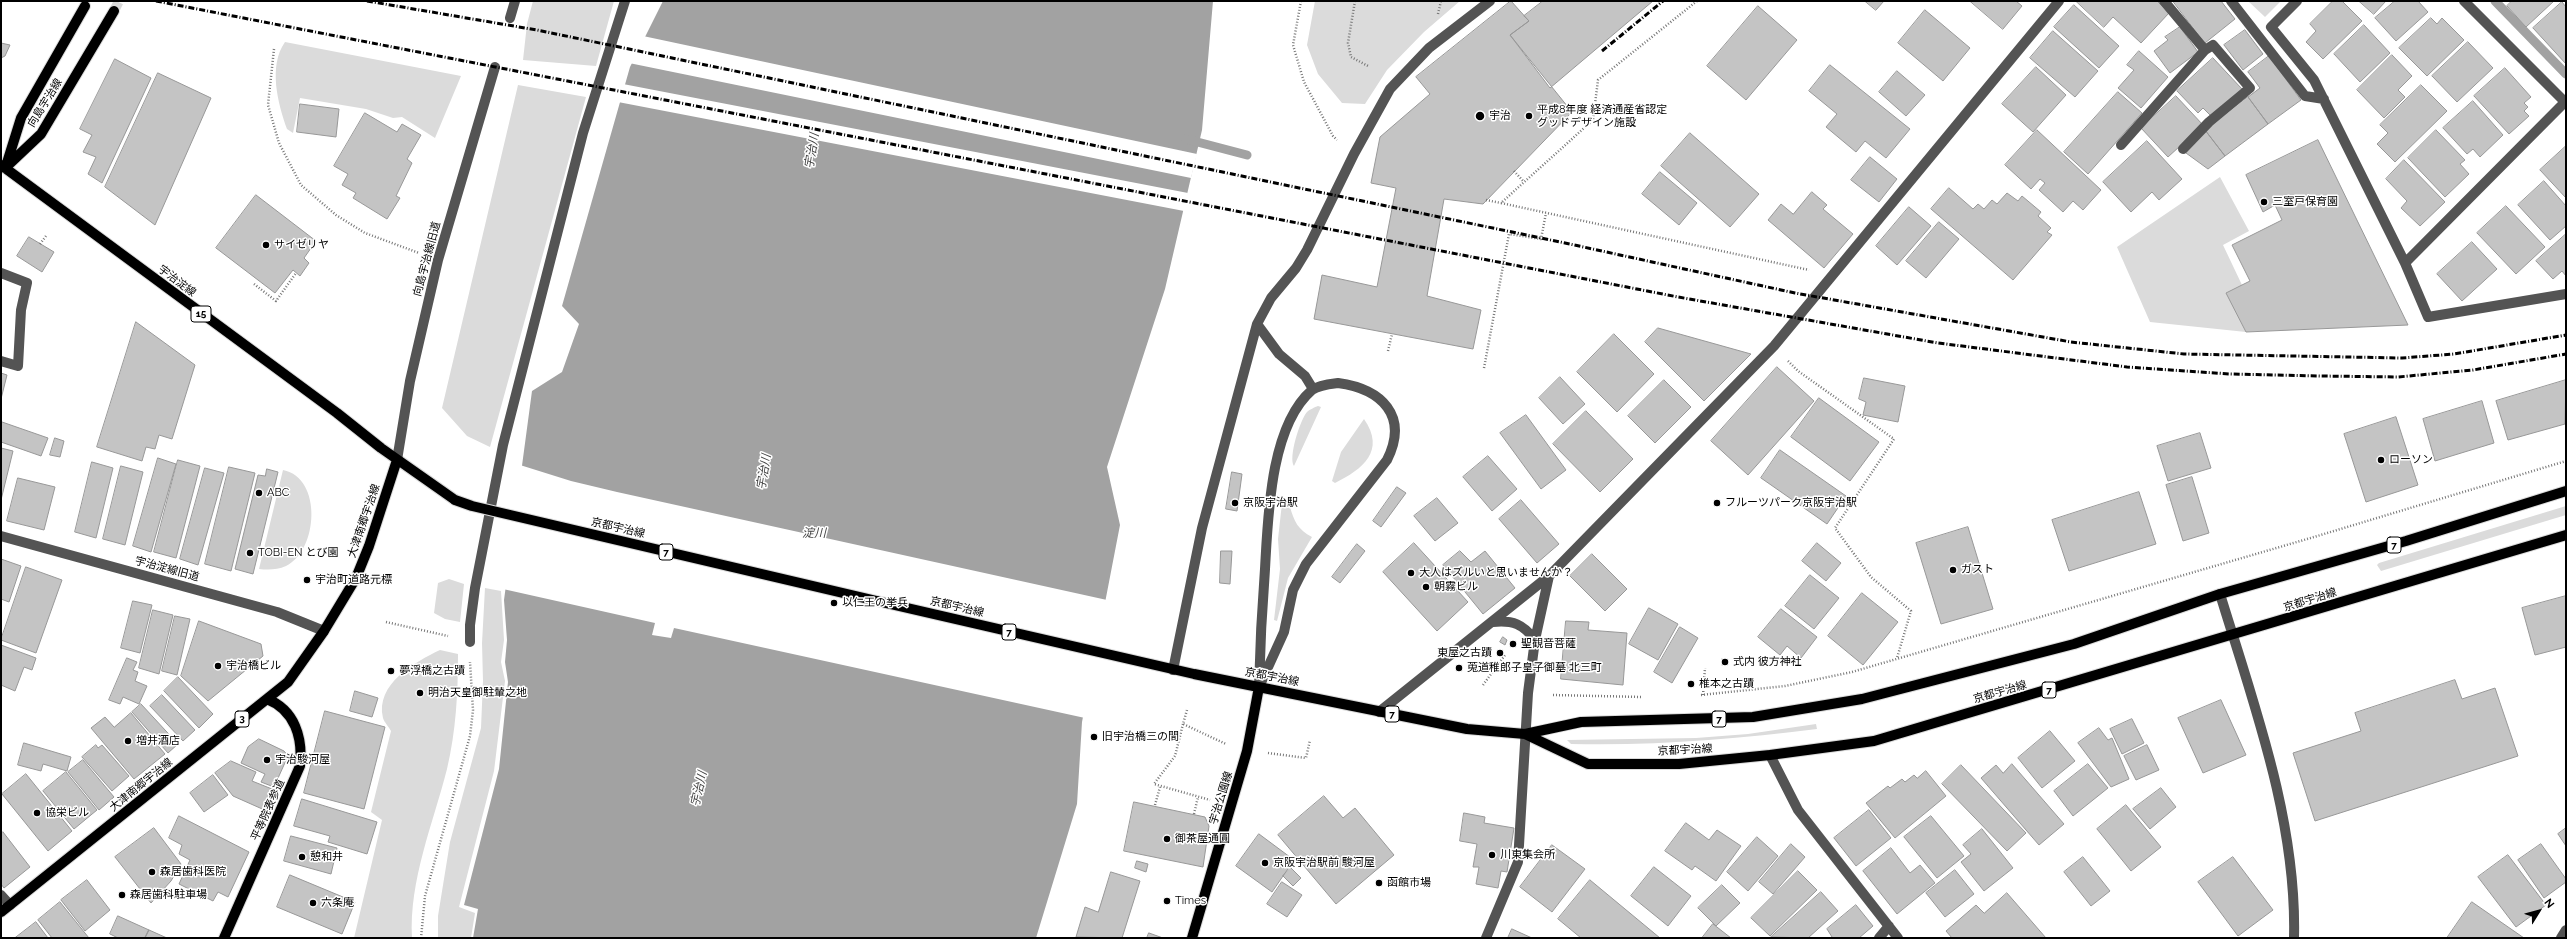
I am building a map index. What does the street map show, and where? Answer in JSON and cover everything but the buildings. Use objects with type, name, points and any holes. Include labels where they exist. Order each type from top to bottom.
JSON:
[{"type":"main road","name":"向島宇治線","points":[[3,166],[21,118],[85,6]]},
{"type":"main road","name":"向島宇治線","points":[[3,166],[41,134],[114,11]]},
{"type":"main road","name":"宇治淀線","points":[[3,166],[397,460]]},
{"type":"main road","name":"京都宇治線","points":[[397,460],[455,500],[472,506],[1173,670],[1467,729],[1526,734],[1582,722],[1753,717],[1862,699],[2074,644],[2220,594],[2406,541],[2566,491]]},
{"type":"main road","name":"大津南郷宇治線","points":[[1,912],[288,682],[324,631],[356,578],[367,552],[397,460]]},
{"type":"main road","name":"京都宇治線","points":[[1526,734],[1588,764],[1679,764],[1770,755],[1874,741],[2233,636],[2566,535]]},
{"type":"main road","name":"宇治公園線","points":[[1192,938],[1247,751],[1260,687]]},
{"type":"main road","name":"平等院表参道","points":[[224,938],[300,766],[301,740],[297,727],[290,715],[277,703],[267,699]]},
{"type":"street","points":[[510,18],[515,1]]},
{"type":"street","points":[[470,642],[470,625],[475,588],[503,445],[583,133],[625,1]]},
{"type":"street","points":[[1173,670],[1202,528],[1257,324],[1271,298],[1307,250],[1354,154],[1390,89],[1429,48],[1490,1]]},
{"type":"street","points":[[1379,712],[1549,576],[1774,346],[2059,1]]},
{"type":"street","points":[[2164,1],[2205,50]]},
{"type":"street","points":[[2231,1],[2305,96],[2324,99]]},
{"type":"street","points":[[2297,1],[2271,27],[2314,80],[2405,263],[2428,316],[2566,294]]},
{"type":"street","points":[[2405,263],[2566,102],[2464,1]]},
{"type":"street","points":[[2121,145],[2205,50],[2213,45],[2250,88],[2209,122],[2183,148]]},
{"type":"street","name":"向島宇治線旧道","points":[[397,460],[410,381],[438,260],[495,67]]},
{"type":"street","points":[[1,273],[27,283],[21,310],[18,366],[1,361]]},
{"type":"street","points":[[1257,324],[1279,354],[1305,376],[1313,389]]},
{"type":"street","points":[[1338,383],[1369,390],[1382,400],[1391,411],[1394,423],[1393,448],[1387,460],[1306,564],[1293,590],[1284,632],[1260,687],[1260,627],[1268,508],[1277,457],[1292,417],[1313,389],[1338,383]]},
{"type":"street","name":"宇治淀線旧道","points":[[1,536],[277,612],[324,631]]},
{"type":"street","points":[[1486,938],[1518,862],[1526,734],[1534,640],[1549,576]]},
{"type":"street","points":[[2220,594],[2282,811],[2294,910],[2294,938]]},
{"type":"street","points":[[1493,622],[1505,621],[1522,625],[1534,640]]},
{"type":"street","points":[[1770,755],[1798,810],[1898,938]]},
{"type":"street","points":[[1,895],[10,905]]},
{"type":"street","points":[[1879,938],[1889,926]]},
{"type":"street","points":[[2561,938],[2566,930]]},
{"type":"path","points":[[1301,1],[1292,45],[1304,82],[1333,136],[1354,154]]},
{"type":"path","points":[[1355,1],[1348,43],[1351,57],[1368,66]]},
{"type":"path","points":[[1501,203],[1593,120],[1598,80],[1697,1]]},
{"type":"path","points":[[274,49],[268,105],[279,143],[301,185],[336,215],[364,233],[438,260]]},
{"type":"path","points":[[1514,171],[1524,182]]},
{"type":"path","points":[[1486,200],[1833,275]]},
{"type":"path","points":[[1484,368],[1509,234],[1541,239],[1546,213]]},
{"type":"path","points":[[40,244],[46,236]]},
{"type":"path","points":[[254,284],[276,301],[296,273]]},
{"type":"path","points":[[1388,351],[1392,334]]},
{"type":"path","points":[[1774,346],[1798,371],[1894,439],[1835,528],[1871,577],[1910,611],[1897,658]]},
{"type":"path","points":[[1696,695],[1785,686],[1852,672],[2314,537],[2566,461]]},
{"type":"path","points":[[386,622],[441,635]]},
{"type":"path","points":[[421,938],[425,896],[470,736],[473,710],[470,642]]},
{"type":"path","points":[[1483,686],[1505,655]]},
{"type":"path","points":[[1703,695],[1705,668]]},
{"type":"path","points":[[1553,695],[1648,697]]},
{"type":"path","points":[[1187,710],[1174,756],[1154,784],[1215,801]]},
{"type":"path","points":[[1183,724],[1231,746]]},
{"type":"path","points":[[1263,753],[1306,758],[1310,740]]},
{"type":"path","points":[[1155,806],[1160,786]]},
{"type":"path","points":[[1194,814],[1198,797]]},
{"type":"shaded area","points":[[533,1],[614,1],[596,66],[523,60],[527,24]]},
{"type":"shaded area","points":[[1315,1],[1460,1],[1424,32],[1387,70],[1365,104],[1342,103],[1318,74],[1307,45]]},
{"type":"shaded area","points":[[2248,1],[2281,1],[2265,17]]},
{"type":"shaded area","points":[[285,42],[461,76],[435,138],[402,117],[393,118],[366,109],[300,98],[293,133],[287,129],[280,108],[276,85],[277,62]]},
{"type":"shaded area","points":[[518,85],[586,97],[490,447],[467,436],[442,408]]},
{"type":"shaded area","points":[[2220,177],[2249,231],[2223,245],[2242,285],[2227,293],[2246,332],[2150,322],[2117,247]]},
{"type":"shaded area","points":[[1318,406],[1321,407],[1294,466],[1294,448],[1301,423],[1307,412]]},
{"type":"shaded area","points":[[1364,419],[1370,430],[1373,441],[1372,450],[1362,465],[1345,478],[1335,483],[1332,481],[1341,452]]},
{"type":"shaded area","points":[[283,470],[296,476],[305,486],[310,500],[312,515],[310,531],[305,546],[297,558],[286,566],[266,570],[259,569]]},
{"type":"shaded area","points":[[1282,503],[1290,507],[1297,525],[1312,537],[1288,578],[1277,621],[1274,620],[1280,569],[1278,539]]},
{"type":"shaded area","points":[[2566,506],[2566,515],[2381,571],[2377,565],[2379,563]]},
{"type":"shaded area","points":[[449,579],[464,584],[460,622],[445,619],[434,613],[438,583]]},
{"type":"shaded area","points":[[485,588],[501,591],[504,640],[501,662],[505,681],[494,771],[459,907],[475,913],[471,938],[438,938],[438,916],[450,842],[481,728],[483,681],[482,643]]},
{"type":"shaded area","points":[[440,650],[458,654],[456,712],[453,740],[447,769],[418,874],[412,916],[412,938],[354,938],[382,820],[371,812],[391,731],[383,718],[382,706],[385,695],[399,676],[419,661]]},
{"type":"shaded area","points":[[1816,724],[1817,729],[1756,736],[1664,743],[1571,744],[1567,740],[1696,738],[1748,734]]},
{"type":"water","name":"淀川","points":[[663,1],[1213,1],[1202,130],[1165,289],[1107,467],[1120,525],[1082,722],[1077,804],[1036,938],[473,938],[478,909],[464,905],[499,769],[508,682],[505,662],[507,640],[504,600],[532,391],[562,372],[579,324],[562,306],[630,67]]},
{"type":"pier","points":[[643,36],[1197,154],[1191,178],[629,63]]},
{"type":"pier","points":[[623,84],[1188,193],[1184,211],[618,102]]},
{"type":"pier","points":[[520,465],[571,481],[617,492],[1107,600],[1085,718],[674,628],[671,638],[652,635],[655,623],[503,589]]},
{"type":"waterway","points":[[2495,1],[2566,74]]},
{"type":"waterway","points":[[1186,139],[1247,155]]},
{"type":"tunnel","points":[[114,11],[119,1]]},
{"type":"railway","points":[[156,1],[1678,297],[1938,343],[2127,367],[2230,374],[2321,376],[2398,377],[2473,370],[2566,354]]},
{"type":"railway","points":[[367,1],[537,30],[1565,243],[1795,293],[2071,342],[2184,354],[2402,358],[2454,354],[2566,335]]},
{"type":"railway","points":[[1602,51],[1663,1]]},
{"type":"place","name":"宇治","points":[[1480,116]]},
{"type":"place","name":"平成8年度 経済通産省認定 グッドデザイン施設","points":[[1529,116]]},
{"type":"place","name":"三室戸保育園","points":[[2264,202]]},
{"type":"place","name":"サイゼリヤ","points":[[266,245]]},
{"type":"place","name":"ローソン","points":[[2381,460]]},
{"type":"place","name":"ABC","points":[[259,493]]},
{"type":"place","name":"京阪宇治駅","points":[[1235,503]]},
{"type":"place","name":"フルーツパーク京阪宇治駅","points":[[1717,503]]},
{"type":"place","name":"TOBI-EN とび園","points":[[250,553]]},
{"type":"place","name":"ガスト","points":[[1953,570]]},
{"type":"place","name":"大人はズルいと思いませんか？","points":[[1411,573]]},
{"type":"place","name":"宇治町道路元標","points":[[307,580]]},
{"type":"place","name":"朝霧ビル","points":[[1426,587]]},
{"type":"place","name":"以仁王の挙兵","points":[[834,603]]},
{"type":"place","name":"聖観音菩薩","points":[[1513,644]]},
{"type":"place","name":"東屋之古蹟","points":[[1500,653]]},
{"type":"place","name":"式内 彼方神社","points":[[1725,662]]},
{"type":"place","name":"宇治橋ビル","points":[[218,666]]},
{"type":"place","name":"莵道稚郎子皇子御墓 北三町","points":[[1459,668]]},
{"type":"place","name":"夢浮橋之古蹟","points":[[391,671]]},
{"type":"place","name":"椎本之古蹟","points":[[1691,684]]},
{"type":"place","name":"明治天皇御駐輦之地","points":[[420,693]]},
{"type":"place","name":"旧宇治橋三の間","points":[[1094,737]]},
{"type":"place","name":"増井酒店","points":[[128,741]]},
{"type":"place","name":"宇治駿河屋","points":[[267,760]]},
{"type":"place","name":"協栄ビル","points":[[37,813]]},
{"type":"place","name":"御茶屋通圓","points":[[1167,839]]},
{"type":"place","name":"川東集会所","points":[[1492,855]]},
{"type":"place","name":"憩和井","points":[[302,857]]},
{"type":"place","name":"京阪宇治駅前 駿河屋","points":[[1265,863]]},
{"type":"place","name":"森居歯科医院","points":[[152,872]]},
{"type":"place","name":"函館市場","points":[[1379,883]]},
{"type":"place","name":"森居歯科駐車場","points":[[122,895]]},
{"type":"place","name":"Times","points":[[1167,901]]},
{"type":"place","name":"六条庵","points":[[313,903]]},
{"type":"water label","name":"宇治川","points":[[812,151]]},
{"type":"water label","name":"宇治川","points":[[764,472]]},
{"type":"water label","name":"宇治川","points":[[699,789]]}]
